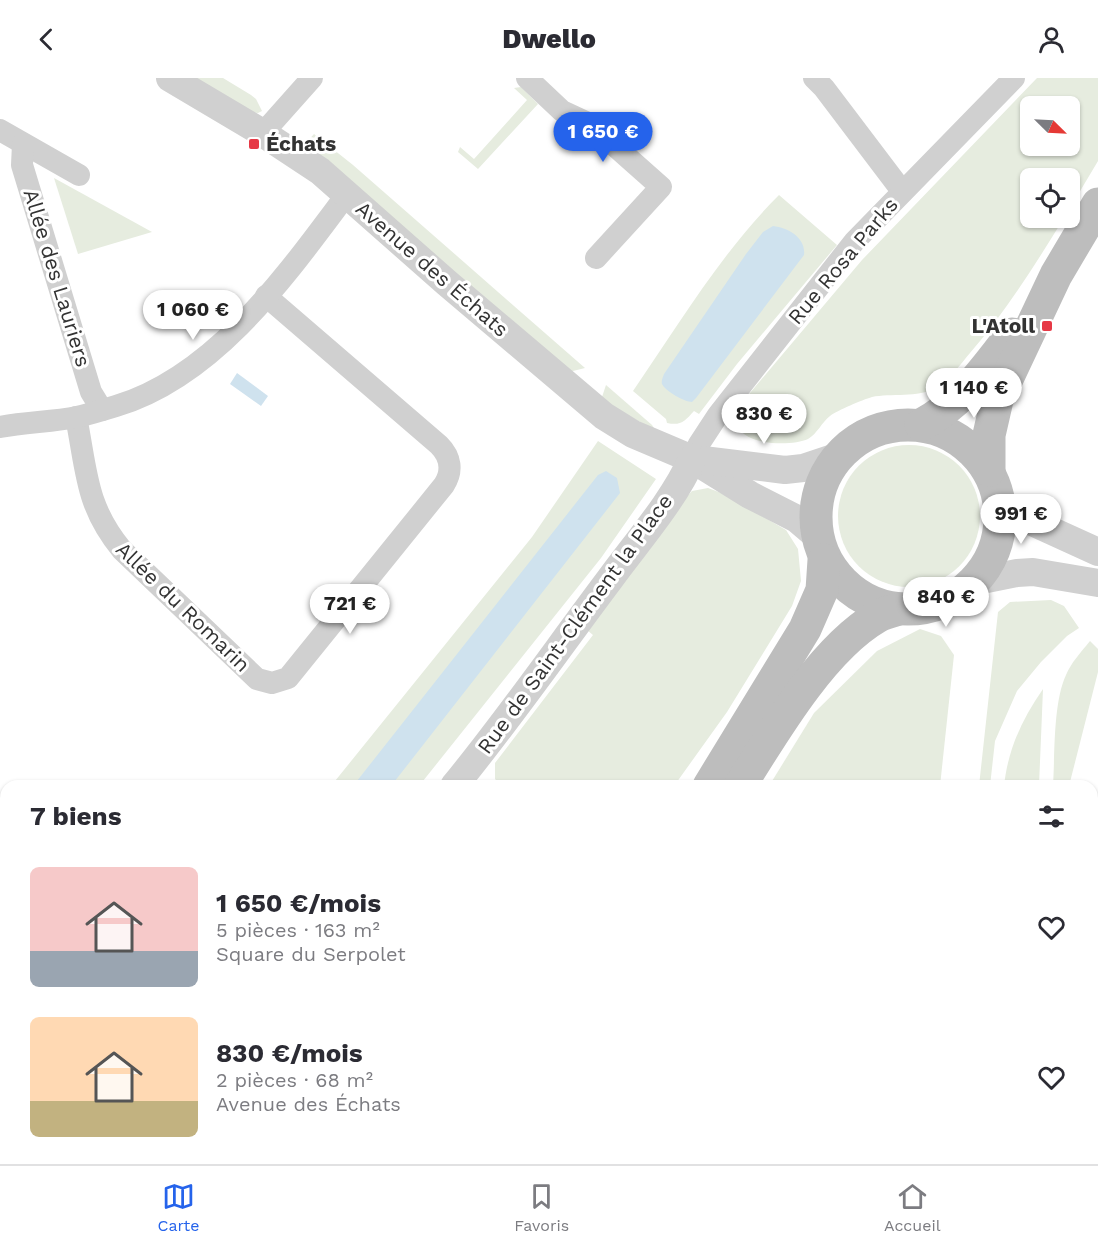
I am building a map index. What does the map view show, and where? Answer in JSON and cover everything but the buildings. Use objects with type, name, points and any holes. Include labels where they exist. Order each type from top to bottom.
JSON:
[{"type":"main road","points":[[989,470],[989,435],[997,400],[1008,373],[1056,275],[1098,204]]},
{"type":"main road","points":[[921,425],[955,403],[972,385],[1056,275]]},
{"type":"main road","points":[[713,780],[805,629],[822,590],[821,548],[816,518],[819,498],[839,456],[853,444],[875,431],[907,423],[937,428],[952,435],[980,457],[997,488],[999,520],[996,541],[987,561],[972,582],[943,602],[909,610],[882,606],[849,591],[834,577],[821,548]]},
{"type":"main road","points":[[744,780],[800,693],[826,662],[847,641],[877,617],[899,609]]},
{"type":"street","name":"Avenue des Échats","points":[[170,78],[263,133],[320,171],[447,283],[604,416],[633,434],[692,459],[750,495],[797,519],[821,548]]},
{"type":"street","points":[[263,133],[312,78]]},
{"type":"street","points":[[526,78],[562,111],[590,124],[661,187],[596,258]]},
{"type":"street","points":[[814,78],[824,88],[902,192]]},
{"type":"street","name":"Rue Rosa Parks","points":[[692,459],[718,415],[854,242],[1014,78]]},
{"type":"street","name":"Allée des Lauriers","points":[[0,130],[79,175]]},
{"type":"street","name":"Allée des Lauriers","points":[[23,144],[22,165],[91,392],[102,410]]},
{"type":"street","points":[[0,427],[76,417],[102,410],[150,393],[184,373],[225,340],[266,296],[347,194]]},
{"type":"street","name":"Allée du Romarin","points":[[76,417],[87,480],[95,509],[102,523],[122,550],[257,679],[272,683],[288,678],[444,485],[448,479],[450,465],[444,451],[439,446],[266,296]]},
{"type":"street","name":"Avenue des Échats","points":[[692,459],[785,470],[803,468],[839,456]]},
{"type":"street","name":"Rue de Saint-Clément la Place","points":[[459,780],[650,524],[686,474],[692,459]]},
{"type":"street","points":[[998,503],[1019,516],[1098,552]]},
{"type":"street","points":[[972,582],[1033,572],[1098,583]]},
{"type":"shaded area","points":[[192,78],[223,78],[256,99],[262,111],[249,112]]},
{"type":"shaded area","points":[[1037,78],[1098,78],[1098,161],[1080,191],[1080,168],[1020,168],[1020,228],[1058,228],[1008,304],[950,377],[940,385],[921,393],[872,397],[850,405],[830,416],[808,439],[793,443],[764,442],[747,436],[737,423],[739,406],[862,260]]},
{"type":"shaded area","points":[[521,87],[538,104],[478,169],[458,152],[460,147],[474,159],[527,100],[514,88]]},
{"type":"shaded area","points":[[314,134],[353,165],[585,368],[569,372],[305,144]]},
{"type":"shaded area","points":[[54,178],[152,232],[78,254]]},
{"type":"shaded area","points":[[779,195],[837,245],[737,364],[699,414],[694,411],[682,422],[667,423],[666,419],[633,391],[719,265]]},
{"type":"shaded area","points":[[606,385],[652,425],[656,431],[601,400]]},
{"type":"shaded area","points":[[598,441],[656,479],[601,558],[424,780],[336,780],[532,537]]},
{"type":"shaded area","points":[[909,445],[936,450],[959,466],[975,489],[980,516],[975,543],[959,566],[936,582],[909,587],[882,582],[859,566],[843,543],[838,516],[843,489],[859,466],[882,450]]},
{"type":"shaded area","points":[[708,488],[724,494],[786,530],[798,549],[801,581],[792,606],[727,712],[678,780],[496,780],[495,763],[593,635],[587,630],[673,511],[692,491]]},
{"type":"shaded area","points":[[1051,600],[1064,606],[1079,628],[1067,636],[1041,662],[1017,691],[995,741],[991,780],[980,780],[998,612],[1010,602]]},
{"type":"shaded area","points":[[920,629],[941,636],[954,655],[941,780],[773,780],[814,713],[877,651]]},
{"type":"shaded area","points":[[1090,641],[1098,649],[1098,672],[1071,780],[1053,780],[1059,700],[1066,675]]},
{"type":"shaded area","points":[[1043,689],[1039,780],[1005,780],[1017,735]]},
{"type":"water","points":[[773,226],[795,235],[802,244],[804,255],[696,398],[692,402],[676,396],[662,384],[664,374],[746,254],[763,232]]},
{"type":"water","points":[[237,373],[268,396],[261,406],[230,384]]},
{"type":"water","points":[[606,471],[617,478],[620,493],[396,780],[358,780],[598,475]]},
{"type":"place","name":"Échats","points":[[254,144]]},
{"type":"place","name":"L'Atoll","points":[[1047,326]]}]
